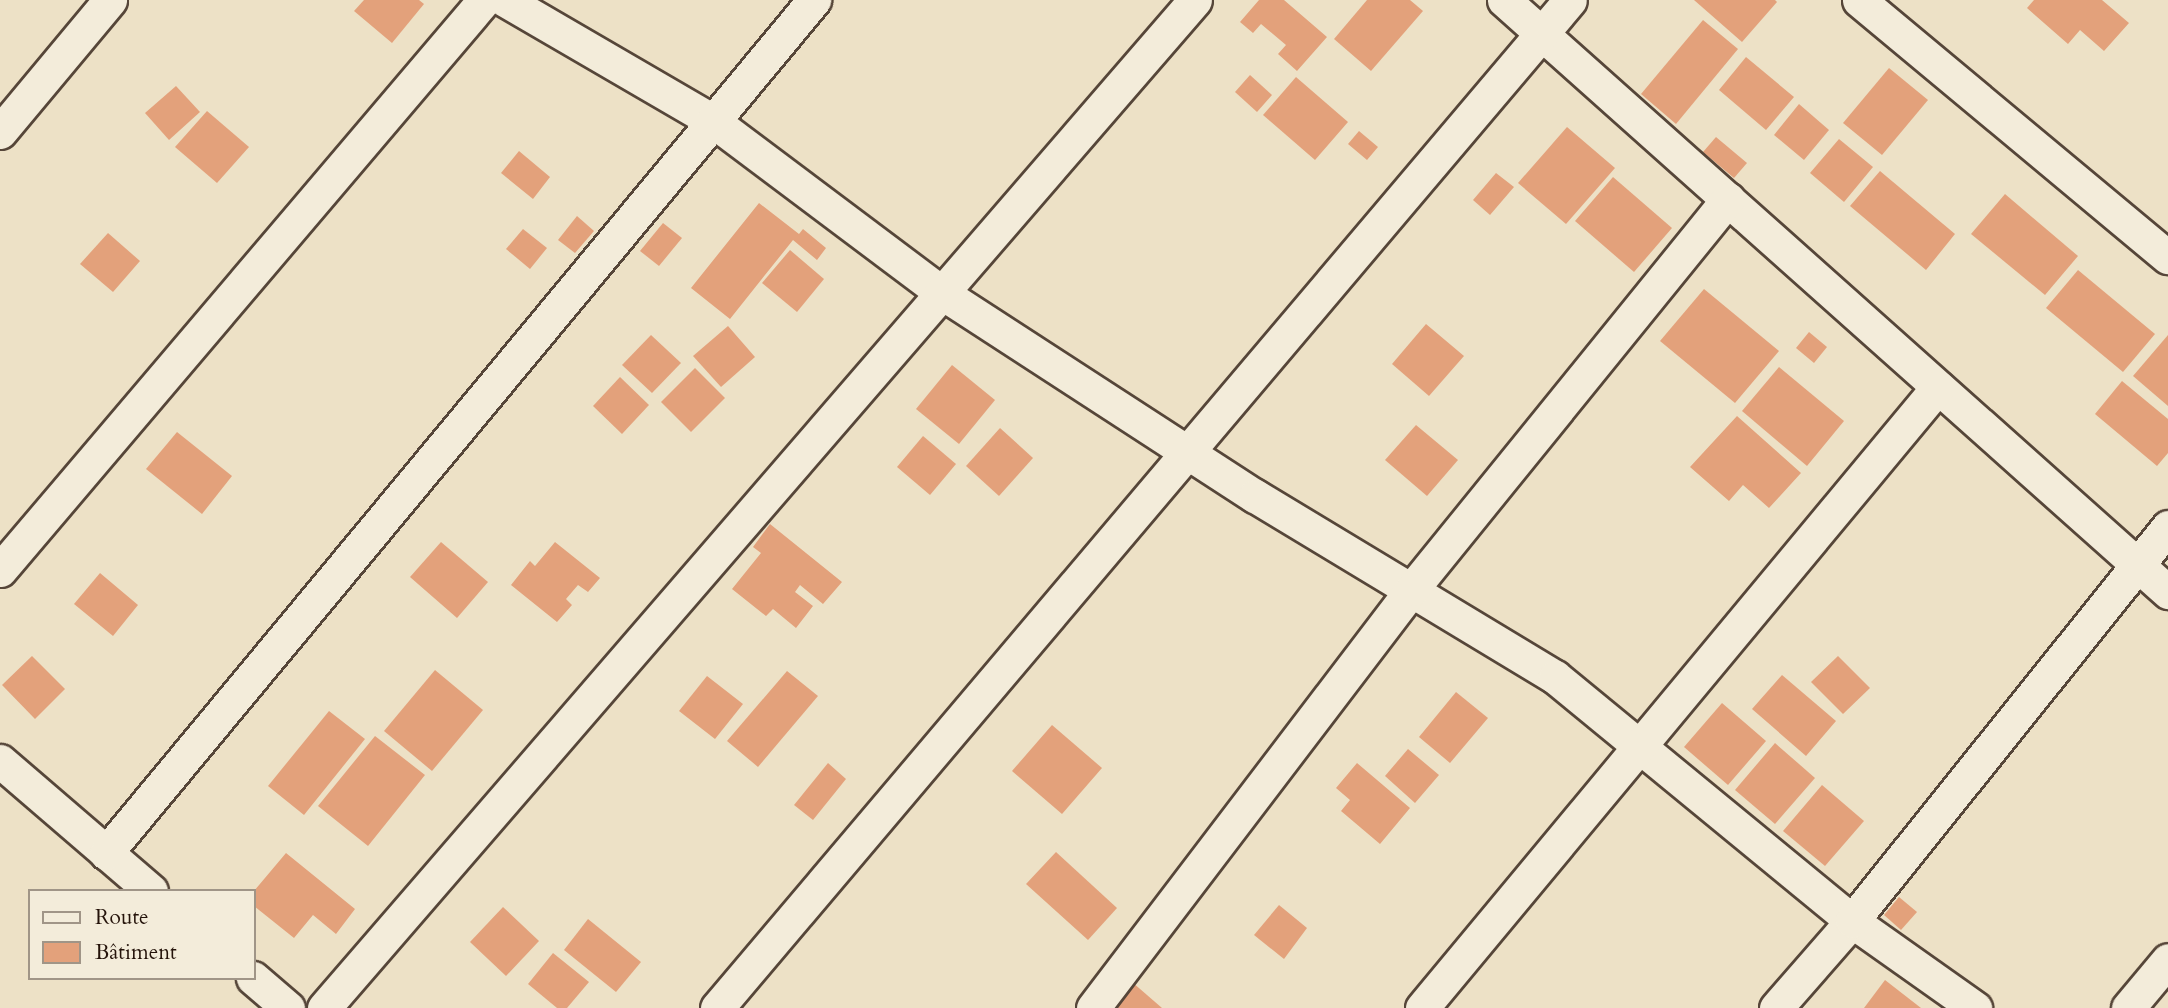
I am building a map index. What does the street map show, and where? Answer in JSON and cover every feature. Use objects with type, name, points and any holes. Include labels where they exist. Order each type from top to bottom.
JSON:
[{"type":"street","points":[[0,132],[110,0]]},
{"type":"street","points":[[0,570],[484,0]]},
{"type":"street","points":[[505,0],[713,121],[942,293],[1187,453],[1555,677],[1852,921],[1975,1008]]},
{"type":"street","points":[[106,853],[814,0]]},
{"type":"street","points":[[324,1008],[1195,0]]},
{"type":"street","points":[[1504,0],[2168,592]]},
{"type":"street","points":[[717,1008],[1570,0]]},
{"type":"street","points":[[1859,0],[2168,257]]},
{"type":"street","points":[[1093,1008],[1412,589],[1728,199]]},
{"type":"street","points":[[1422,1008],[1937,387]]},
{"type":"street","points":[[1776,1008],[1852,921],[2168,527]]},
{"type":"street","points":[[0,761],[149,889]]},
{"type":"street","points":[[2129,1008],[2168,960]]},
{"type":"street","points":[[255,980],[288,1008]]},
{"type":"building","points":[[364,0],[419,0],[424,4],[392,43],[354,11]]},
{"type":"building","points":[[1259,0],[1284,0],[1327,37],[1297,71],[1278,54],[1286,45],[1261,24],[1253,33],[1240,22]]},
{"type":"building","points":[[1367,0],[1410,0],[1423,11],[1371,71],[1334,39]]},
{"type":"building","points":[[1694,0],[1775,0],[1777,2],[1742,42]]},
{"type":"building","points":[[2034,0],[2102,0],[2129,23],[2104,51],[2080,30],[2068,44],[2027,8]]},
{"type":"building","points":[[1703,20],[1738,49],[1676,124],[1641,94]]},
{"type":"building","points":[[1746,57],[1794,97],[1766,130],[1719,90]]},
{"type":"building","points":[[1889,68],[1928,100],[1882,155],[1843,123]]},
{"type":"building","points":[[1250,75],[1272,95],[1257,112],[1235,92]]},
{"type":"building","points":[[1296,77],[1348,122],[1315,160],[1263,115]]},
{"type":"building","points":[[176,86],[200,112],[169,140],[145,113]]},
{"type":"building","points":[[1799,104],[1829,130],[1804,160],[1774,135]]},
{"type":"building","points":[[207,111],[249,147],[217,183],[175,147]]},
{"type":"building","points":[[1567,127],[1615,168],[1566,224],[1518,183]]},
{"type":"building","points":[[1359,131],[1378,147],[1367,160],[1348,144]]},
{"type":"building","points":[[1716,137],[1747,163],[1734,178],[1703,152]]},
{"type":"building","points":[[1839,139],[1873,167],[1844,202],[1810,173]]},
{"type":"building","points":[[519,151],[550,177],[533,199],[501,173]]},
{"type":"building","points":[[1880,171],[1955,234],[1926,270],[1850,206]]},
{"type":"building","points":[[1496,173],[1514,187],[1490,215],[1473,200]]},
{"type":"building","points":[[1613,177],[1672,228],[1634,272],[1575,221]]},
{"type":"building","points":[[2005,194],[2078,256],[2045,295],[1971,234]]},
{"type":"building","points":[[759,203],[799,234],[803,229],[826,248],[817,260],[793,240],[730,319],[691,288]]},
{"type":"building","points":[[577,216],[594,231],[575,253],[558,240]]},
{"type":"building","points":[[663,223],[682,238],[659,266],[640,251]]},
{"type":"building","points":[[523,229],[547,248],[530,269],[506,249]]},
{"type":"building","points":[[108,233],[140,261],[113,292],[80,264]]},
{"type":"building","points":[[790,250],[824,279],[797,312],[762,283]]},
{"type":"building","points":[[2078,270],[2155,334],[2123,372],[2046,308]]},
{"type":"building","points":[[1704,289],[1779,351],[1735,403],[1660,341]]},
{"type":"building","points":[[1426,324],[1464,356],[1429,396],[1392,364]]},
{"type":"building","points":[[728,326],[755,357],[721,387],[693,356]]},
{"type":"building","points":[[1809,332],[1827,347],[1814,363],[1796,348]]},
{"type":"building","points":[[651,335],[681,363],[652,393],[622,365]]},
{"type":"building","points":[[2168,335],[2168,406],[2133,376]]},
{"type":"building","points":[[952,365],[995,400],[959,444],[916,409]]},
{"type":"building","points":[[1779,367],[1844,421],[1807,466],[1742,411]]},
{"type":"building","points":[[695,368],[725,398],[691,432],[661,402]]},
{"type":"building","points":[[620,377],[649,405],[622,434],[593,406]]},
{"type":"building","points":[[2122,381],[2168,419],[2168,453],[2157,466],[2095,414]]},
{"type":"building","points":[[1737,416],[1801,473],[1769,508],[1743,485],[1729,501],[1690,467]]},
{"type":"building","points":[[1416,425],[1458,460],[1427,496],[1385,460]]},
{"type":"building","points":[[1000,428],[1033,458],[999,496],[966,466]]},
{"type":"building","points":[[177,432],[232,476],[202,514],[146,469]]},
{"type":"building","points":[[923,436],[956,464],[930,495],[897,467]]},
{"type":"building","points":[[770,524],[842,582],[823,604],[800,585],[795,592],[813,606],[796,628],[773,609],[766,616],[732,589],[761,553],[753,547]]},
{"type":"building","points":[[441,542],[488,582],[457,618],[410,577]]},
{"type":"building","points":[[555,542],[600,578],[588,592],[578,585],[566,599],[572,605],[557,622],[511,585],[530,561],[535,566]]},
{"type":"building","points":[[100,573],[138,605],[113,636],[74,604]]},
{"type":"building","points":[[32,656],[65,689],[35,719],[2,685]]},
{"type":"building","points":[[1838,656],[1870,688],[1843,714],[1811,682]]},
{"type":"building","points":[[435,670],[483,710],[432,771],[384,731]]},
{"type":"building","points":[[787,671],[818,696],[758,767],[727,741]]},
{"type":"building","points":[[1782,675],[1836,721],[1806,756],[1752,709]]},
{"type":"building","points":[[707,676],[743,704],[715,739],[679,711]]},
{"type":"building","points":[[1456,692],[1488,718],[1450,763],[1419,737]]},
{"type":"building","points":[[1722,703],[1766,741],[1728,785],[1684,747]]},
{"type":"building","points":[[329,711],[365,739],[304,815],[268,786]]},
{"type":"building","points":[[1052,725],[1102,768],[1062,814],[1012,771]]},
{"type":"building","points":[[375,736],[425,775],[368,846],[318,806]]},
{"type":"building","points":[[1775,743],[1815,778],[1775,824],[1735,790]]},
{"type":"building","points":[[1408,749],[1439,775],[1415,803],[1385,776]]},
{"type":"building","points":[[828,763],[846,779],[813,820],[794,805]]},
{"type":"building","points":[[1357,763],[1410,808],[1380,844],[1341,811],[1350,800],[1336,788]]},
{"type":"building","points":[[1822,785],[1864,821],[1825,866],[1783,831]]},
{"type":"building","points":[[1056,852],[1117,908],[1088,940],[1026,884]]},
{"type":"building","points":[[286,853],[355,909],[336,934],[313,915],[294,938],[256,908],[256,889]]},
{"type":"building","points":[[1899,897],[1917,912],[1901,930],[1884,915]]},
{"type":"building","points":[[1279,905],[1307,928],[1284,959],[1254,935]]},
{"type":"building","points":[[503,907],[539,941],[506,976],[470,942]]},
{"type":"building","points":[[588,919],[641,962],[616,992],[564,950]]},
{"type":"building","points":[[553,953],[589,982],[567,1008],[557,1008],[528,984]]},
{"type":"building","points":[[1885,980],[1921,1008],[1864,1008]]},
{"type":"building","points":[[1132,982],[1162,1008],[1117,1008],[1113,1005]]}]
